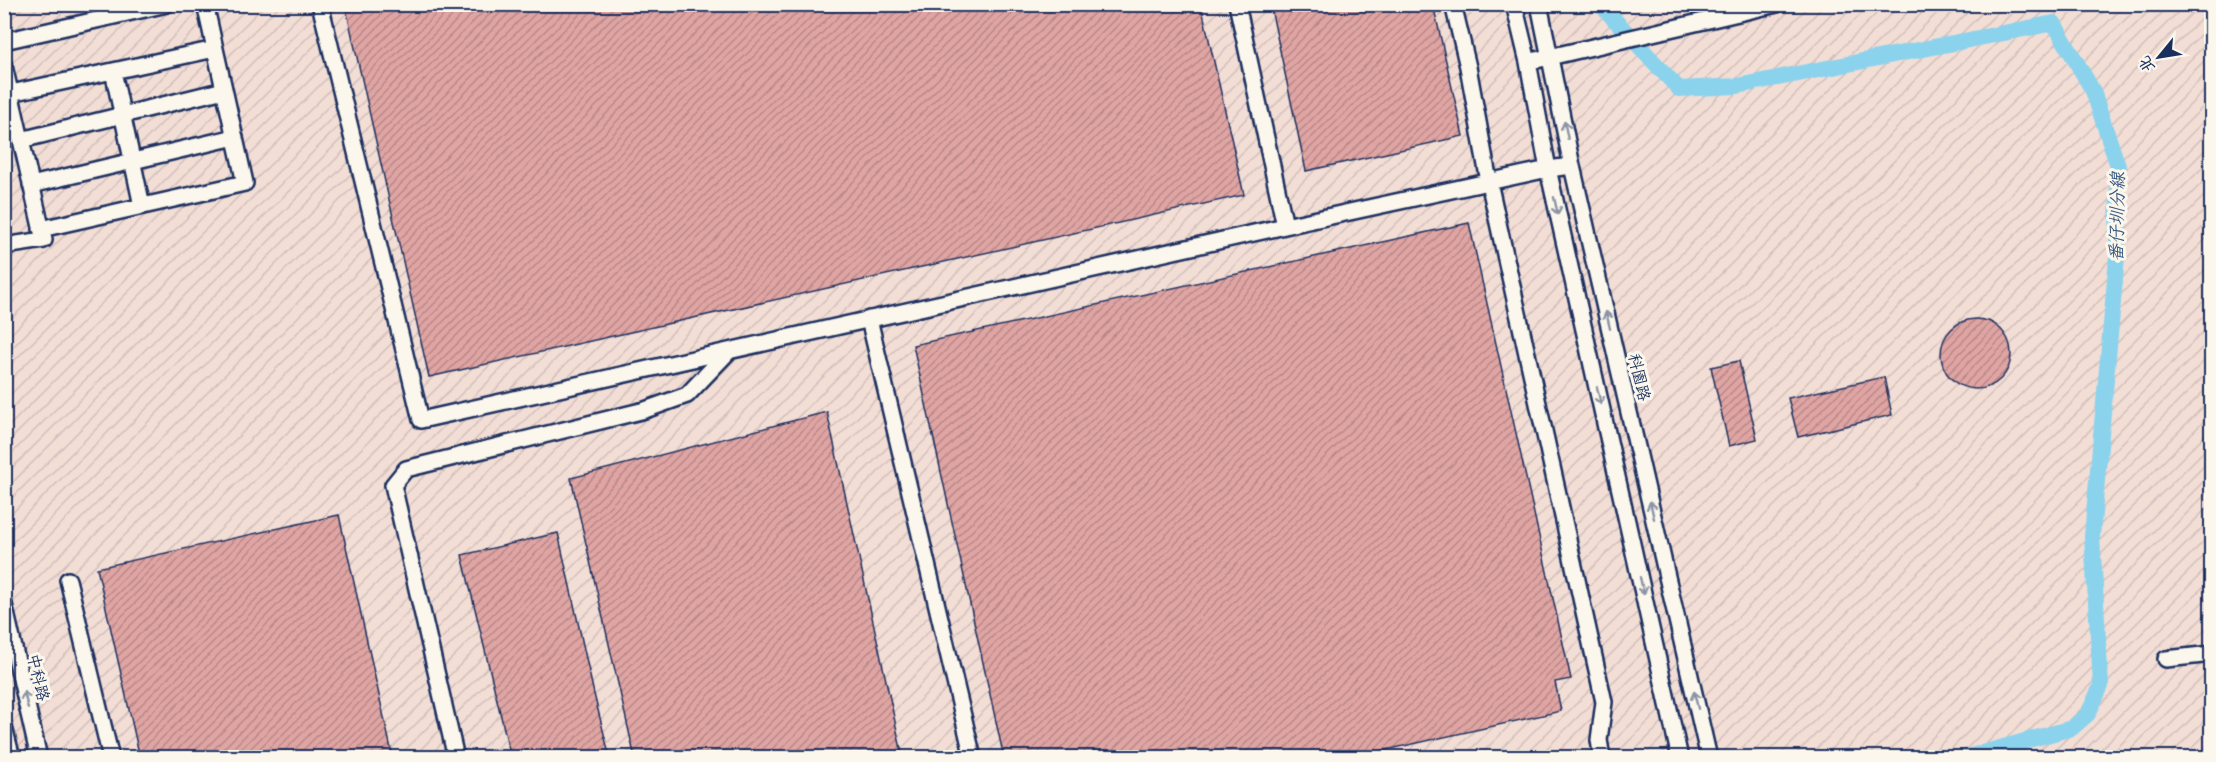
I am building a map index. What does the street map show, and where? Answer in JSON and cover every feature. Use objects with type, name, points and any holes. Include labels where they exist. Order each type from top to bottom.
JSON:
[{"type":"street","points":[[4,41],[167,4]]},
{"type":"street","points":[[41,229],[245,183],[205,4]]},
{"type":"street","points":[[320,4],[421,420],[1285,226],[1548,169],[1572,166]]},
{"type":"street","points":[[1238,4],[1285,226]]},
{"type":"street","points":[[1453,4],[1468,67],[1489,182],[1604,702],[1599,740],[1602,758]]},
{"type":"street","points":[[1514,4],[1528,62],[1548,169],[1680,758]]},
{"type":"street","name":"科園路","points":[[1539,4],[1552,57],[1572,166],[1709,758]]},
{"type":"street","points":[[1528,62],[1778,4]]},
{"type":"street","points":[[11,93],[215,49]]},
{"type":"street","points":[[4,66],[44,240],[4,246]]},
{"type":"street","points":[[113,71],[142,206]]},
{"type":"street","points":[[21,140],[224,90]]},
{"type":"street","points":[[31,185],[235,137]]},
{"type":"street","points":[[869,319],[974,758]]},
{"type":"street","points":[[456,758],[393,485],[406,469],[645,410],[687,395],[729,351]]},
{"type":"street","points":[[68,580],[111,758]]},
{"type":"street","name":"中科路","points":[[4,604],[39,758]]},
{"type":"street","points":[[2166,659],[2211,654]]},
{"type":"street","points":[[4,727],[12,758]]},
{"type":"shaded area","points":[[4,5],[2211,5],[2211,757],[5,757]]},
{"type":"building","points":[[345,4],[1201,4],[1244,195],[429,377]]},
{"type":"building","points":[[1270,4],[1433,4],[1463,136],[1306,171]]},
{"type":"building","points":[[1469,223],[1571,679],[1555,682],[1561,711],[1350,758],[1004,758],[913,345]]},
{"type":"building","points":[[1976,319],[1995,325],[2005,335],[2011,354],[2005,373],[1995,383],[1976,389],[1957,383],[1947,373],[1941,354],[1947,335],[1957,325]]},
{"type":"building","points":[[1739,361],[1757,439],[1729,446],[1711,367]]},
{"type":"building","points":[[1884,377],[1892,415],[1798,437],[1788,398]]},
{"type":"building","points":[[827,412],[903,758],[635,758],[571,478]]},
{"type":"building","points":[[339,515],[393,758],[140,758],[97,568]]},
{"type":"building","points":[[558,533],[610,758],[511,758],[462,555]]},
{"type":"waterway","name":"番仔圳分線","points":[[1600,4],[1679,89],[1737,86],[2054,23],[2093,91],[2118,166],[2117,257],[2092,536],[2101,686],[2088,714],[2072,728],[1964,758]]}]
